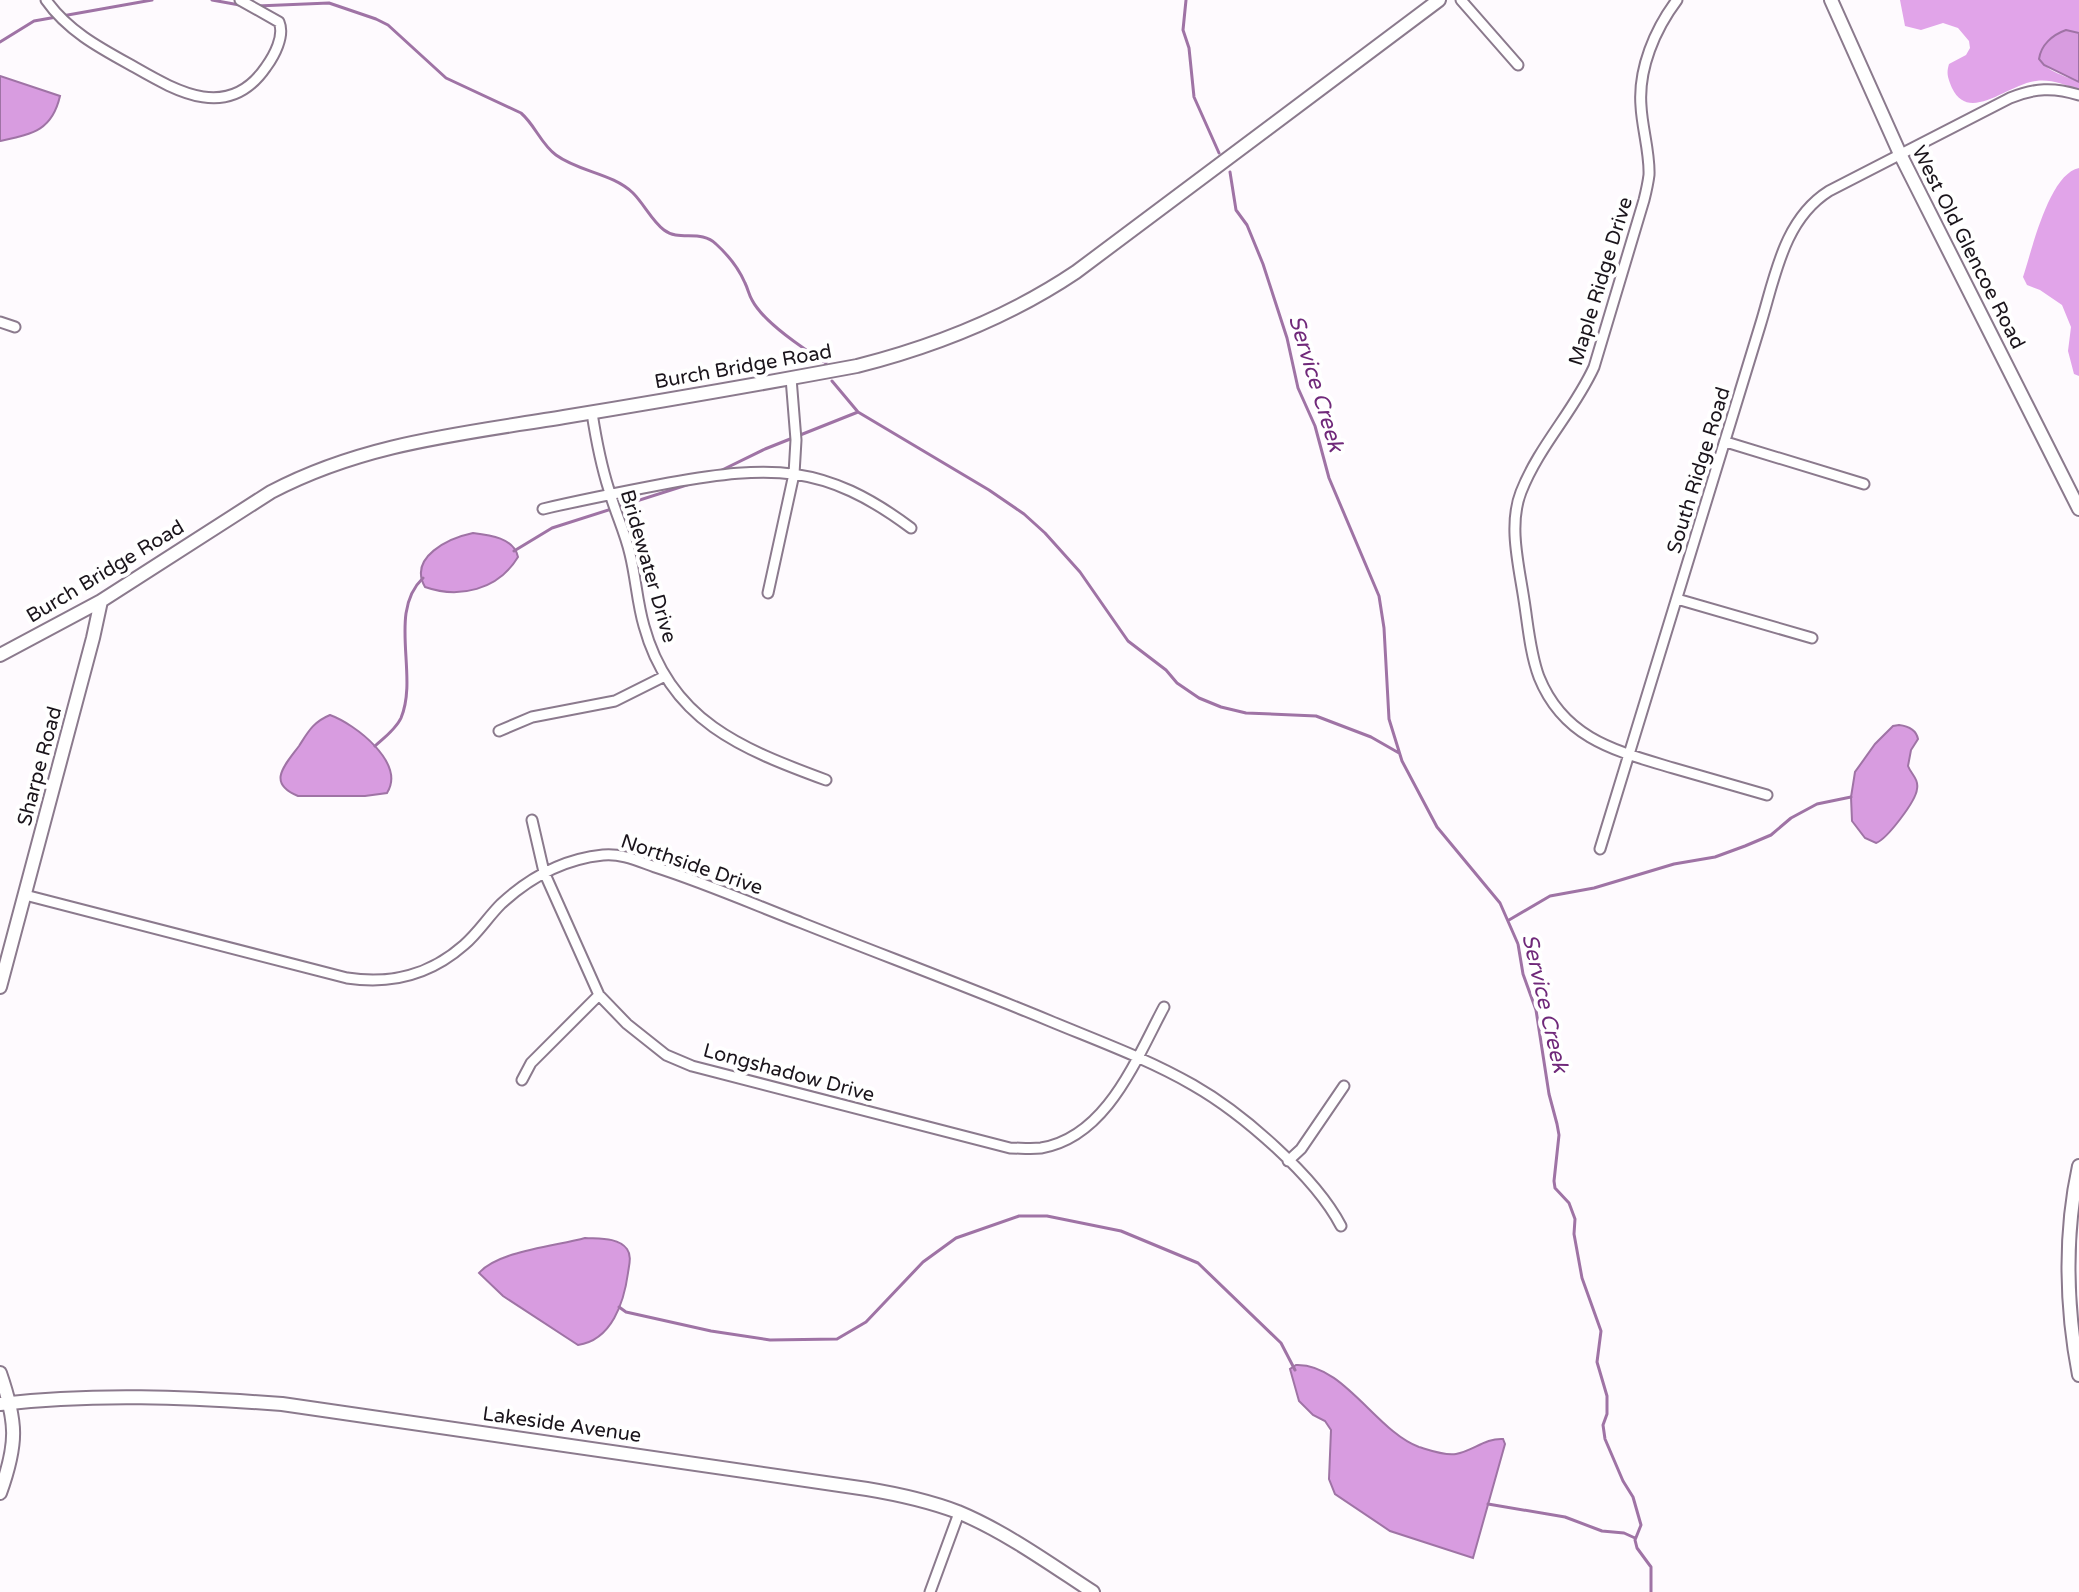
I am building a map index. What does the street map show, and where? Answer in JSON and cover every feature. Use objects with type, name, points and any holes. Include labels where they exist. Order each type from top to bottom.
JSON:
[{"type":"street","points":[[46,0],[65,21],[94,44],[180,93],[215,98],[236,92],[254,81],[271,60],[281,30],[275,18],[240,0]]},
{"type":"street","name":"Burch Bridge Road","points":[[0,655],[101,601],[271,492],[315,470],[379,450],[857,366],[919,349],[989,322],[1076,272],[1439,0]]},
{"type":"street","points":[[1461,0],[1518,65]]},
{"type":"street","name":"Maple Ridge Drive","points":[[1677,0],[1664,18],[1650,48],[1645,70],[1640,102],[1649,174],[1594,367],[1532,467],[1519,495],[1515,526],[1534,659],[1548,694],[1564,717],[1586,736],[1628,755],[1767,795]]},
{"type":"street","name":"West Old Glencoe Road","points":[[1831,0],[1900,154],[2079,509]]},
{"type":"street","name":"South Ridge Road","points":[[1600,849],[1778,269],[1794,226],[1822,196],[2024,92],[2054,89],[2079,95]]},
{"type":"street","points":[[0,322],[15,327]]},
{"type":"street","points":[[768,593],[794,474],[796,440],[791,378]]},
{"type":"street","name":"Bridewater Drive","points":[[592,413],[610,494],[630,553],[644,627],[665,676],[696,713],[725,736],[768,759],[826,780]]},
{"type":"street","points":[[1726,442],[1864,484]]},
{"type":"street","points":[[543,509],[610,494],[746,471],[794,474],[831,483],[877,504],[911,528]]},
{"type":"street","points":[[1677,599],[1812,638]]},
{"type":"street","name":"Sharpe Road","points":[[0,987],[3,965],[25,895],[101,601]]},
{"type":"street","points":[[499,731],[532,717],[615,701],[665,676]]},
{"type":"street","name":"Longshadow Drive","points":[[532,820],[544,872],[599,995],[627,1024],[666,1055],[692,1066],[1010,1148],[1040,1148],[1067,1140],[1102,1114],[1138,1057],[1164,1007]]},
{"type":"street","name":"Northside Drive","points":[[25,895],[347,978],[389,981],[423,971],[447,958],[466,944],[501,904],[544,872],[577,859],[606,854],[623,856],[691,879],[1138,1057],[1217,1100],[1258,1130],[1329,1203],[1341,1226]]},
{"type":"street","points":[[522,1080],[531,1063],[599,995]]},
{"type":"street","points":[[1288,1161],[1301,1149],[1344,1086]]},
{"type":"street","points":[[2079,1166],[2071,1214],[2069,1277],[2079,1375]]},
{"type":"street","points":[[0,1373],[5,1403],[14,1424],[14,1443],[0,1493]]},
{"type":"street","name":"Lakeside Avenue","points":[[5,1403],[107,1398],[210,1399],[282,1404],[898,1494],[959,1513],[1027,1550],[1093,1592]]},
{"type":"street","points":[[930,1592],[959,1513]]},
{"type":"shaded area","points":[[1900,0],[2079,0],[2079,33],[2066,30],[2039,56],[2049,69],[2079,82],[2079,90],[2058,83],[2036,81],[1990,99],[1968,103],[1959,98],[1952,88],[1948,67],[1966,55],[1970,48],[1969,41],[1958,28],[1943,23],[1921,30],[1905,26]]},
{"type":"shaded area","points":[[2066,30],[2079,33],[2079,82],[2044,65],[2039,59],[2048,41]]},
{"type":"shaded area","points":[[0,76],[60,96],[46,124],[31,133],[0,141]]},
{"type":"shaded area","points":[[2079,168],[2079,376],[2074,374],[2068,351],[2071,327],[2062,305],[2027,285],[2023,277],[2050,198],[2068,173]]},
{"type":"shaded area","points":[[473,533],[494,536],[506,542],[518,557],[500,577],[477,589],[451,592],[425,587],[421,576],[426,558],[443,544]]},
{"type":"shaded area","points":[[330,715],[364,736],[384,758],[390,769],[391,781],[387,793],[298,796],[283,785],[281,773],[288,760],[312,728]]},
{"type":"shaded area","points":[[1893,726],[1911,729],[1918,739],[1911,750],[1908,766],[1916,779],[1917,789],[1900,819],[1876,843],[1865,838],[1852,821],[1851,797],[1855,772],[1875,744]]},
{"type":"shaded area","points":[[585,1238],[619,1242],[627,1249],[630,1258],[623,1296],[614,1318],[600,1336],[590,1342],[578,1345],[503,1296],[479,1273],[513,1254]]},
{"type":"shaded area","points":[[1296,1365],[1313,1367],[1329,1375],[1389,1428],[1419,1447],[1456,1454],[1490,1440],[1503,1439],[1505,1444],[1473,1558],[1390,1531],[1335,1494],[1329,1479],[1331,1430],[1325,1421],[1313,1415],[1299,1401],[1290,1369]]},
{"type":"waterway","points":[[0,42],[34,21],[152,0]]},
{"type":"waterway","points":[[212,0],[245,6]]},
{"type":"waterway","name":"Service Creek","points":[[1186,0],[1183,30],[1189,48],[1194,97],[1219,153]]},
{"type":"waterway","points":[[257,6],[329,3],[388,25],[446,78],[521,113],[556,155],[625,186],[664,230],[676,235],[704,237],[716,244],[736,267],[752,300],[766,318],[826,363]]},
{"type":"waterway","name":"Service Creek","points":[[1230,172],[1236,210],[1247,225],[1263,264],[1287,338],[1298,388],[1315,426],[1329,478],[1379,596],[1389,719],[1402,761],[1437,827],[1500,903],[1518,944],[1523,974],[1536,1010],[1549,1094],[1559,1135],[1555,1188],[1569,1203],[1575,1219],[1574,1234],[1582,1278],[1601,1331],[1597,1362],[1607,1396],[1607,1414],[1603,1425],[1605,1439],[1633,1497],[1641,1525],[1635,1540],[1651,1567],[1651,1592]]},
{"type":"waterway","points":[[832,381],[858,412],[1024,514],[1080,572],[1128,641],[1199,698],[1246,713],[1316,716],[1371,737],[1399,753]]},
{"type":"waterway","points":[[718,472],[765,449],[858,412]]},
{"type":"waterway","points":[[514,551],[552,528],[693,483]]},
{"type":"waterway","points":[[375,746],[393,730],[406,701],[407,608],[412,592],[423,578]]},
{"type":"waterway","points":[[1509,920],[1550,896],[1594,888],[1674,864],[1715,857],[1771,835],[1791,818],[1817,804],[1851,797]]},
{"type":"waterway","points":[[619,1307],[626,1312],[711,1331],[770,1340],[837,1339],[866,1322],[923,1262],[956,1238],[1019,1216],[1047,1216],[1121,1231],[1198,1263],[1281,1343],[1295,1370]]},
{"type":"waterway","points":[[1488,1504],[1565,1517],[1602,1531],[1624,1533],[1635,1538]]}]
